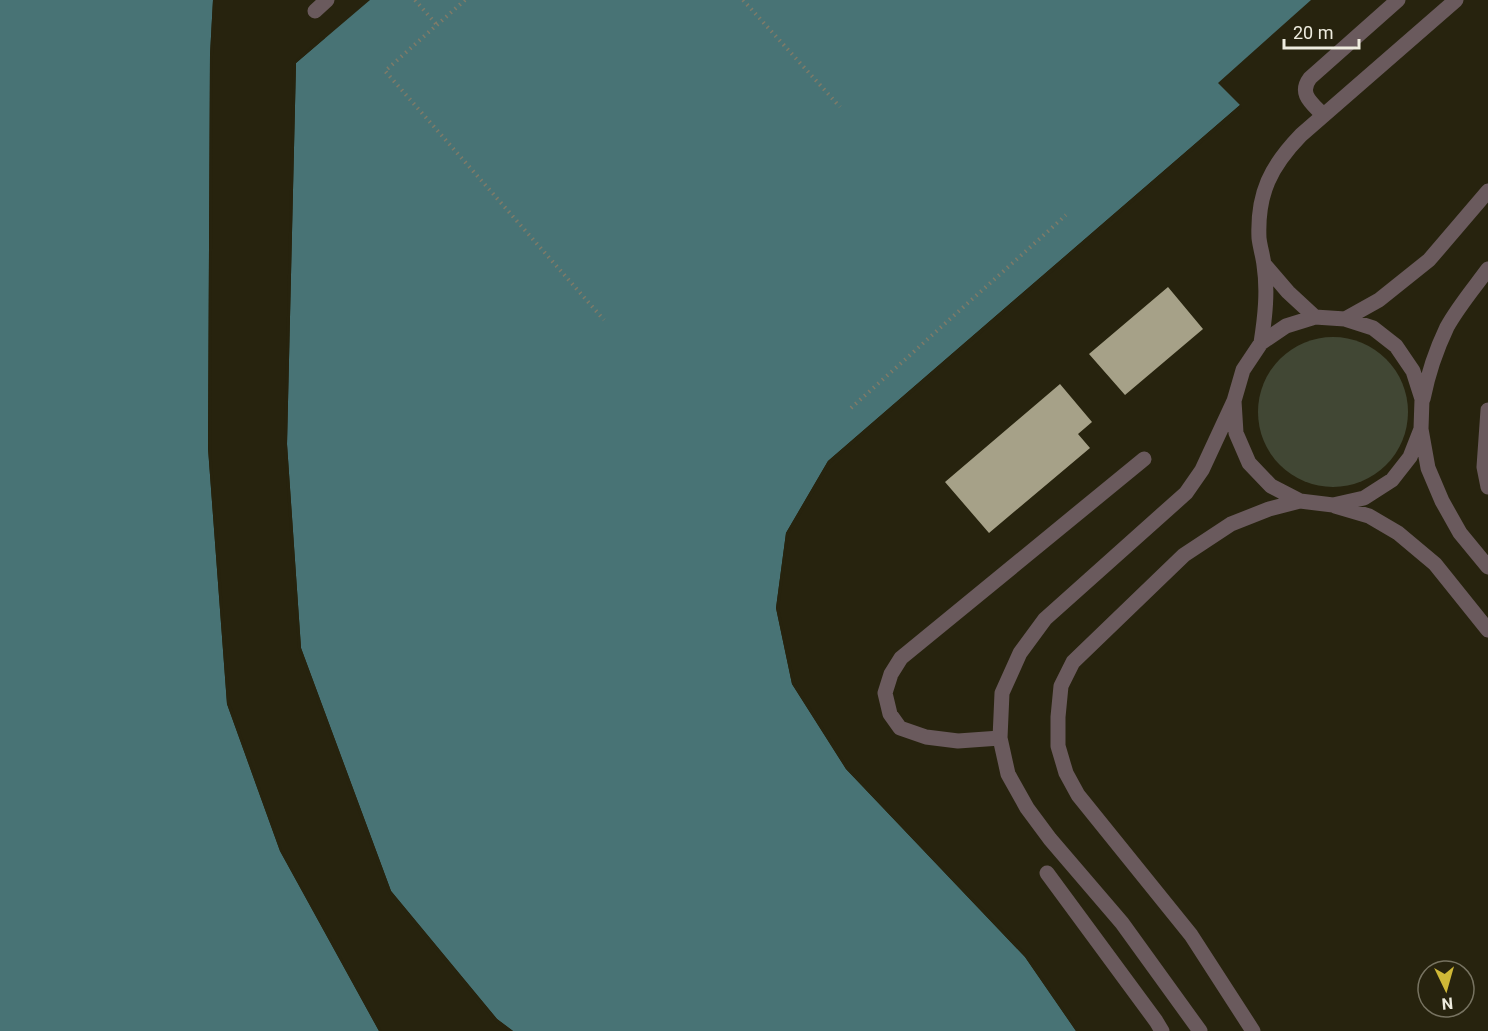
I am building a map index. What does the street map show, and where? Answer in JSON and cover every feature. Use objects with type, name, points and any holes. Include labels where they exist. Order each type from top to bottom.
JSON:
[{"type":"street","points":[[1323,115],[1306,96],[1306,83],[1398,0]]},
{"type":"street","points":[[1261,343],[1265,304],[1259,217],[1263,194],[1271,172],[1284,152],[1300,135],[1456,0]]},
{"type":"street","points":[[1345,319],[1379,300],[1429,260],[1488,191]]},
{"type":"street","points":[[1264,264],[1288,292],[1315,317]]},
{"type":"street","points":[[1421,407],[1427,378],[1448,326],[1488,269]]},
{"type":"street","points":[[1200,1031],[1122,923],[1050,839],[1008,774],[1000,738],[1002,693],[1020,653],[1045,619],[1186,493],[1202,470],[1234,401],[1243,370],[1261,343],[1286,326],[1315,317],[1345,319],[1373,328],[1396,346],[1413,371],[1422,399],[1420,429],[1428,468],[1442,501],[1460,533],[1488,567]]},
{"type":"street","points":[[1234,401],[1236,433],[1249,463],[1271,486],[1300,501]]},
{"type":"street","points":[[1488,410],[1484,467],[1488,487]]},
{"type":"street","points":[[1333,505],[1364,498],[1392,480],[1410,457],[1420,429]]},
{"type":"street","points":[[1000,738],[958,741],[926,737],[900,728],[890,714],[885,693],[891,674],[901,658],[1144,459]]},
{"type":"street","points":[[1253,1031],[1191,935],[1078,795],[1066,773],[1058,746],[1058,717],[1061,687],[1073,662],[1184,555],[1231,524],[1269,508],[1300,501],[1333,505],[1369,516],[1398,533],[1435,564],[1488,630]]},
{"type":"street","points":[[1047,873],[1162,1031]]},
{"type":"path","points":[[415,0],[437,25]]},
{"type":"path","points":[[465,0],[385,71],[604,320]]},
{"type":"path","points":[[743,0],[840,107]]},
{"type":"path","points":[[851,408],[1066,215]]},
{"type":"green space","points":[[1333,337],[1362,342],[1375,349],[1386,359],[1396,370],[1403,383],[1408,412],[1403,441],[1396,454],[1386,465],[1375,475],[1362,482],[1333,487],[1304,482],[1291,475],[1280,465],[1270,454],[1263,441],[1258,412],[1263,383],[1270,370],[1280,359],[1291,349],[1304,342]]},
{"type":"water","points":[[0,0],[213,0],[210,55],[208,448],[227,704],[280,851],[379,1031],[0,1031]]},
{"type":"water","points":[[370,0],[1311,0],[1218,83],[1240,105],[828,461],[786,533],[776,608],[792,684],[846,769],[1025,957],[1076,1031],[513,1031],[497,1019],[391,891],[301,648],[287,444],[296,63]]},
{"type":"pier","points":[[213,0],[216,0],[213,55],[211,448],[230,703],[282,850],[382,1031],[379,1031],[280,851],[227,704],[208,448],[210,55]]},
{"type":"pier","points":[[323,36],[325,38],[296,63],[287,444],[301,648],[391,891],[497,1019],[513,1031],[508,1031],[494,1021],[388,892],[298,648],[284,444],[293,63]]},
{"type":"pier","points":[[1240,105],[1242,108],[831,463],[789,534],[779,608],[795,683],[848,767],[1027,955],[1079,1031],[1076,1031],[1025,957],[846,769],[792,684],[776,608],[786,533],[828,461]]},
{"type":"building","points":[[1168,287],[1203,329],[1125,395],[1089,354]]},
{"type":"building","points":[[1060,384],[1092,422],[1078,434],[1090,448],[989,533],[945,482]]}]
